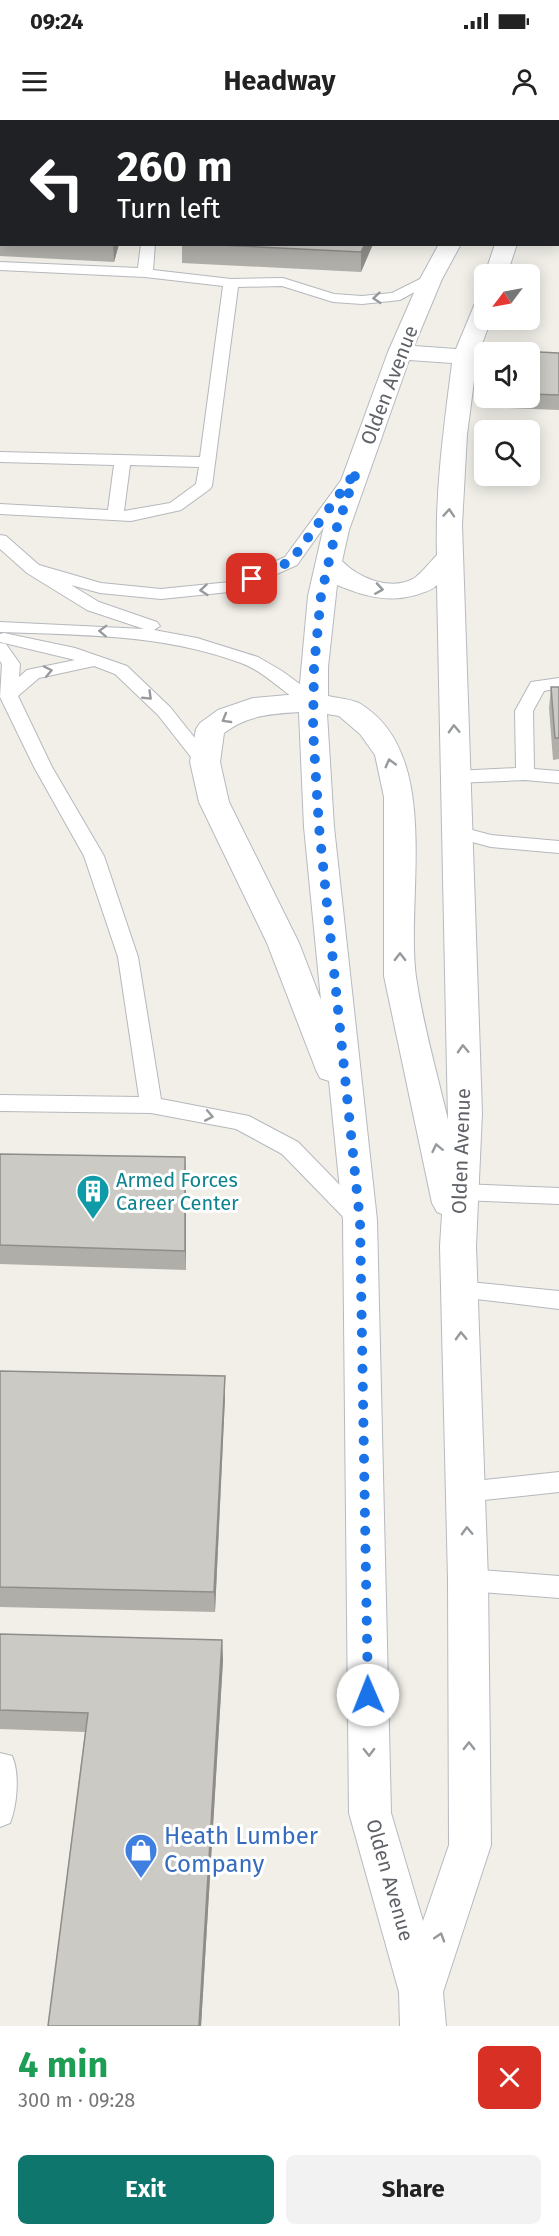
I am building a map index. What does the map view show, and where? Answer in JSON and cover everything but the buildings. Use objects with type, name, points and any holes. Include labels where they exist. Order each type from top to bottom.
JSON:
[{"type":"main road","name":"Olden Avenue","points":[[422,2009],[370,1813],[360,1221],[319,827],[313,702],[321,596],[336,530],[400,352],[431,279],[449,246]]},
{"type":"main road","points":[[499,264],[505,246]]},
{"type":"main road","name":"Olden Avenue","points":[[422,2009],[470,1845],[468,1580],[458,1246],[465,1113],[449,525],[455,435],[465,357],[475,330]]},
{"type":"main road","points":[[400,352],[465,357]]},
{"type":"main road","points":[[329,563],[343,578],[366,587],[396,592],[423,584],[450,556]]},
{"type":"main road","points":[[348,1113],[283,943],[214,802],[206,762],[210,729],[228,716],[253,707],[313,702],[348,709],[370,728],[388,754],[399,797],[400,976],[458,1246]]},
{"type":"lane","points":[[145,273],[148,246]]},
{"type":"lane","points":[[0,266],[145,273],[231,283],[283,282],[333,298],[362,300],[395,297],[431,279]]},
{"type":"lane","points":[[0,509],[131,516],[175,507],[204,486],[231,283]]},
{"type":"lane","points":[[0,457],[207,462]]},
{"type":"lane","points":[[115,515],[123,460]]},
{"type":"lane","points":[[33,569],[100,588],[160,594],[233,587],[291,561],[357,470]]},
{"type":"lane","points":[[0,540],[33,569],[93,606],[254,662],[313,702]]},
{"type":"lane","points":[[0,627],[125,632],[188,640]]},
{"type":"lane","points":[[0,637],[69,652],[121,670],[164,711],[206,762]]},
{"type":"lane","points":[[0,648],[11,664],[8,695],[43,767],[94,856],[128,957],[151,1105]]},
{"type":"lane","points":[[8,695],[33,674],[95,661]]},
{"type":"lane","points":[[525,774],[524,711],[537,686],[559,683]]},
{"type":"lane","points":[[456,777],[525,774],[559,777]]},
{"type":"lane","points":[[457,832],[491,841],[559,847]]},
{"type":"lane","points":[[0,1103],[151,1105],[241,1122],[290,1148],[360,1221]]},
{"type":"lane","points":[[461,1192],[559,1196]]},
{"type":"lane","points":[[459,1290],[559,1300]]},
{"type":"lane","points":[[465,1492],[559,1482]]},
{"type":"lane","points":[[468,1580],[559,1587]]},
{"type":"lane","points":[[0,1765],[3,1765],[0,1814]]},
{"type":"place","name":"Armed Forces Career Center","points":[[93,1220]]},
{"type":"place","name":"Heath Lumber Company","points":[[141,1879]]},
{"type":"route","points":[[252,579],[291,561],[357,470],[336,530],[321,596],[314,667],[313,729],[319,827],[360,1221],[368,1695]]}]
